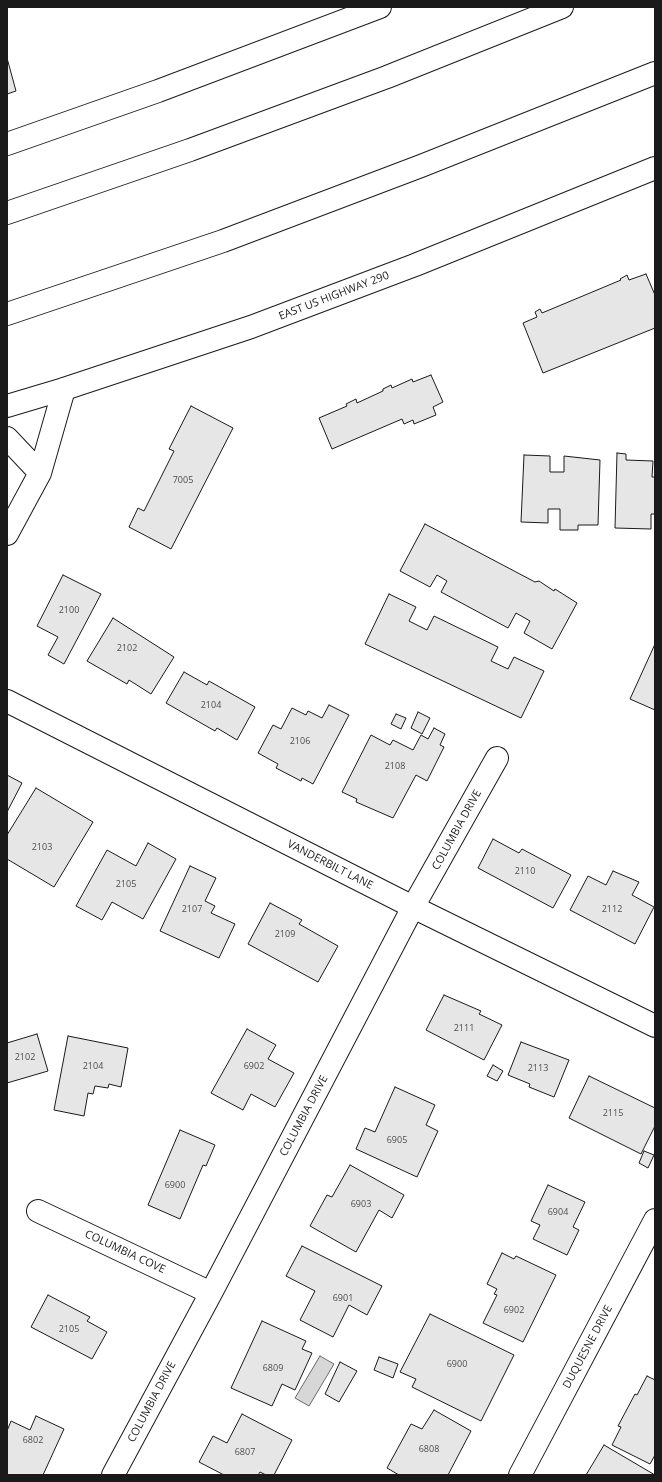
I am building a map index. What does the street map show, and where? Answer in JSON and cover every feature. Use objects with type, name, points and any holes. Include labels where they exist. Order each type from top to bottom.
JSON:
[{"type":"main road","points":[[7,144],[158,91],[380,7]]},
{"type":"main road","points":[[7,213],[190,150],[387,77],[562,7]]},
{"type":"main road","points":[[7,314],[230,238],[421,166],[655,73]]},
{"type":"main road","name":"EAST US HIGHWAY 290","points":[[7,406],[64,389],[258,324],[415,265],[655,168]]},
{"type":"main road","points":[[7,534],[40,473],[64,389]]},
{"type":"main road","points":[[7,438],[40,473]]},
{"type":"main road","name":"VANDERBILT LANE","points":[[7,700],[413,907],[655,1026]]},
{"type":"main road","name":"COLUMBIA DRIVE","points":[[113,1475],[413,907],[497,758]]},
{"type":"main road","name":"COLUMBIA COVE","points":[[38,1211],[211,1292]]},
{"type":"main road","name":"DUQUESNE DRIVE","points":[[520,1475],[655,1220]]},
{"type":"shaded area","points":[[320,1356],[334,1364],[309,1406],[295,1398]]},
{"type":"building","points":[[7,58],[16,91],[7,94]]},
{"type":"building","points":[[646,274],[655,295],[655,328],[543,373],[523,323],[537,317],[535,312],[540,309],[542,313],[621,280],[620,279],[627,275],[629,280]]},
{"type":"building","points":[[431,375],[443,402],[433,407],[436,415],[414,424],[413,420],[404,424],[402,419],[332,449],[319,418],[347,406],[346,404],[356,399],[357,403],[383,391],[383,389],[391,385],[392,388],[412,379],[413,382]]},
{"type":"building","points":[[191,406],[233,428],[171,549],[129,527],[138,508],[144,511],[174,451],[169,449]]},
{"type":"building","points":[[617,453],[626,454],[626,460],[653,461],[652,477],[655,477],[655,514],[651,514],[651,529],[615,528]]},
{"type":"building","points":[[524,455],[550,456],[550,472],[564,472],[564,456],[600,460],[598,525],[578,525],[578,530],[560,530],[560,509],[548,509],[548,523],[521,522]]},
{"type":"building","points":[[425,524],[535,582],[539,581],[554,591],[555,589],[577,603],[552,649],[524,633],[530,621],[516,613],[508,628],[441,592],[447,581],[437,575],[430,587],[400,571]]},
{"type":"building","points":[[63,575],[101,594],[64,664],[48,655],[58,637],[37,626]]},
{"type":"building","points":[[389,594],[416,607],[409,621],[427,630],[434,616],[498,647],[491,661],[508,669],[514,657],[544,671],[521,718],[365,644]]},
{"type":"building","points":[[113,618],[174,657],[151,694],[129,680],[127,684],[87,661]]},
{"type":"building","points":[[655,644],[655,710],[630,699]]},
{"type":"building","points":[[184,672],[207,685],[209,681],[255,707],[237,740],[217,728],[215,731],[166,703]]},
{"type":"building","points":[[329,705],[349,715],[313,784],[302,778],[301,781],[276,768],[278,764],[258,753],[273,725],[281,729],[292,708],[306,715],[308,711],[322,718]]},
{"type":"building","points":[[418,712],[430,718],[422,734],[411,728]]},
{"type":"building","points":[[396,714],[406,718],[401,729],[391,724]]},
{"type":"building","points":[[434,728],[445,734],[440,745],[444,747],[427,781],[416,775],[393,818],[356,802],[357,799],[342,792],[371,735],[390,745],[393,740],[413,750],[421,735],[428,739]]},
{"type":"building","points":[[7,775],[22,783],[7,812]]},
{"type":"building","points":[[36,788],[93,822],[54,887],[7,859],[7,835]]},
{"type":"building","points":[[493,839],[519,853],[522,849],[571,875],[553,908],[478,868]]},
{"type":"building","points":[[148,843],[176,859],[143,919],[112,902],[102,920],[76,906],[107,850],[136,866]]},
{"type":"building","points":[[190,866],[216,878],[205,901],[215,906],[211,913],[235,924],[219,958],[160,931]]},
{"type":"building","points":[[613,871],[639,882],[632,895],[654,907],[635,944],[570,910],[588,876],[606,885]]},
{"type":"building","points":[[270,903],[302,920],[299,924],[338,946],[318,982],[248,944]]},
{"type":"building","points":[[444,995],[481,1011],[479,1014],[502,1025],[484,1060],[426,1030]]},
{"type":"building","points":[[247,1029],[276,1045],[268,1059],[294,1073],[275,1107],[251,1094],[243,1110],[211,1093]]},
{"type":"building","points":[[37,1034],[48,1071],[7,1083],[7,1043]]},
{"type":"building","points":[[68,1036],[128,1048],[121,1087],[109,1084],[108,1088],[95,1086],[93,1094],[88,1093],[84,1116],[54,1110]]},
{"type":"building","points":[[521,1042],[569,1060],[554,1097],[529,1087],[530,1084],[508,1075]]},
{"type":"building","points":[[493,1065],[503,1071],[497,1081],[487,1076]]},
{"type":"building","points":[[589,1076],[655,1108],[655,1126],[641,1154],[569,1118]]},
{"type":"building","points":[[395,1087],[435,1105],[426,1125],[438,1131],[417,1177],[356,1149],[365,1128],[375,1132]]},
{"type":"building","points":[[180,1130],[215,1145],[206,1166],[203,1165],[180,1219],[148,1205]]},
{"type":"building","points":[[644,1151],[654,1155],[648,1168],[639,1163]]},
{"type":"building","points":[[350,1165],[404,1195],[392,1218],[379,1210],[356,1252],[310,1226],[327,1195],[332,1197]]},
{"type":"building","points":[[548,1185],[585,1202],[573,1227],[579,1230],[567,1255],[533,1239],[540,1225],[531,1221]]},
{"type":"building","points":[[302,1246],[382,1286],[367,1315],[349,1305],[333,1337],[300,1320],[315,1291],[286,1276]]},
{"type":"building","points":[[502,1253],[514,1259],[516,1256],[556,1275],[523,1342],[483,1323],[497,1295],[494,1294],[497,1289],[487,1284]]},
{"type":"building","points":[[48,1295],[90,1317],[87,1321],[107,1332],[92,1359],[31,1327]]},
{"type":"building","points":[[430,1314],[514,1355],[481,1421],[412,1387],[416,1379],[400,1372]]},
{"type":"building","points":[[262,1321],[306,1341],[302,1349],[312,1353],[295,1390],[282,1384],[272,1406],[231,1388]]},
{"type":"building","points":[[379,1357],[398,1364],[393,1378],[374,1370]]},
{"type":"building","points":[[340,1362],[357,1371],[339,1402],[325,1394]]},
{"type":"building","points":[[647,1376],[655,1380],[655,1455],[650,1464],[612,1445],[621,1427],[618,1426],[635,1394],[637,1395]]},
{"type":"building","points":[[434,1410],[471,1431],[448,1475],[399,1475],[387,1468],[411,1424],[422,1429]]},
{"type":"building","points":[[242,1414],[292,1440],[274,1475],[266,1475],[260,1472],[258,1475],[224,1475],[199,1462],[213,1436],[227,1443]]},
{"type":"building","points":[[36,1416],[64,1429],[43,1475],[7,1475],[7,1431],[11,1421],[30,1430]]},
{"type":"building","points":[[604,1445],[655,1475],[586,1475]]}]
